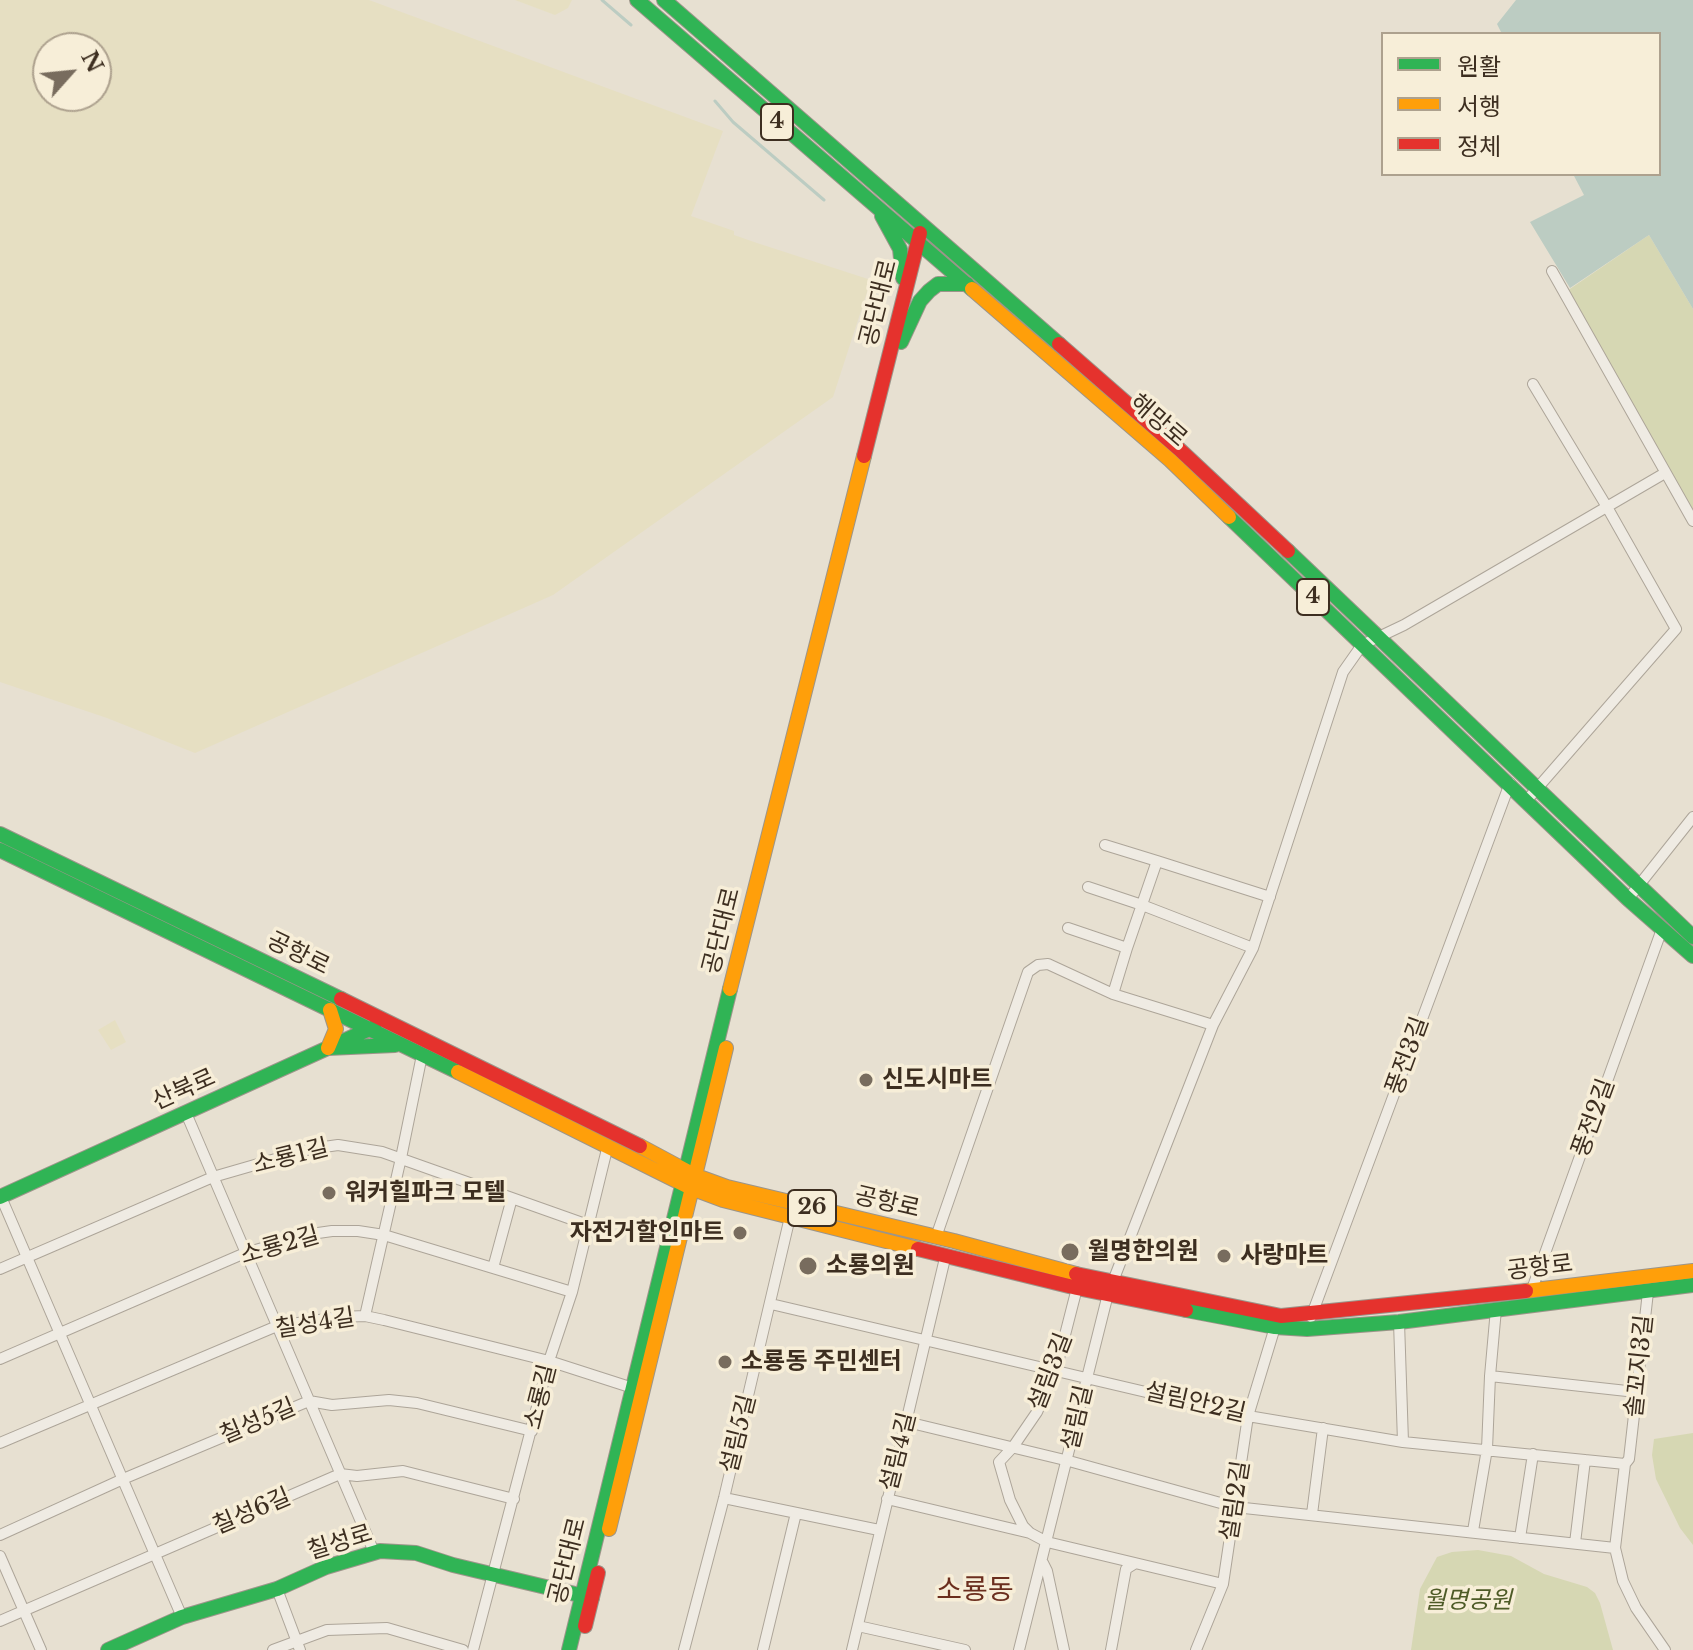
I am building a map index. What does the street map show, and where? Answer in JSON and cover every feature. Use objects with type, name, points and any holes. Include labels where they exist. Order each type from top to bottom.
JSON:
[{"type":"main road","name":"해망로","points":[[637,0],[1170,460],[1628,899],[1693,956]]},
{"type":"main road","name":"해망로","points":[[664,0],[1179,449],[1693,937]]},
{"type":"main road","points":[[874,206],[888,223],[900,249],[903,294]]},
{"type":"main road","name":"공단대로","points":[[688,1179],[901,342],[925,227]]},
{"type":"main road","name":"공단대로","points":[[579,1650],[587,1597],[903,294],[921,244]]},
{"type":"main road","points":[[901,342],[920,301],[929,291],[938,284],[967,284]]},
{"type":"main road","name":"공항로","points":[[0,834],[614,1132],[723,1200],[1077,1288],[1111,1289],[1310,1322],[1399,1322],[1693,1285]]},
{"type":"main road","name":"공항로","points":[[0,850],[608,1145],[688,1179],[936,1237],[1111,1289],[1275,1327],[1693,1271]]},
{"type":"main road","points":[[330,1010],[336,1029],[328,1048],[402,1045]]},
{"type":"main road","name":"산북로","points":[[0,1197],[385,1021]]},
{"type":"main road","name":"칠성로","points":[[108,1650],[182,1617],[277,1589],[326,1567],[374,1552],[416,1553],[453,1565],[587,1597]]},
{"type":"main road","name":"공단대로","points":[[569,1650],[587,1597]]},
{"type":"street","points":[[1552,271],[1693,521]]},
{"type":"street","points":[[1527,800],[1676,629],[1533,384]]},
{"type":"street","points":[[1362,645],[1404,625],[1665,473]]},
{"type":"street","name":"설림길","points":[[1019,1650],[1111,1289],[1213,1025],[1253,948],[1343,672],[1362,645]]},
{"type":"street","name":"풍전3길","points":[[1310,1322],[1510,783]]},
{"type":"street","points":[[1628,899],[1693,817]]},
{"type":"street","points":[[1105,845],[1270,897]]},
{"type":"street","points":[[1113,994],[1157,861]]},
{"type":"street","points":[[1088,887],[1253,948]]},
{"type":"street","points":[[1068,928],[1127,948]]},
{"type":"street","name":"풍전2길","points":[[1525,1307],[1662,929]]},
{"type":"street","points":[[936,1237],[1028,972],[1038,965],[1048,964],[1113,994],[1213,1025]]},
{"type":"street","points":[[365,1316],[422,1055]]},
{"type":"street","points":[[186,1113],[374,1552]]},
{"type":"street","name":"소룡1길","points":[[0,1269],[213,1177],[310,1149],[338,1145],[401,1158],[588,1225]]},
{"type":"street","name":"소룡길","points":[[473,1650],[549,1361],[572,1292],[608,1145]]},
{"type":"street","points":[[0,1197],[182,1617]]},
{"type":"street","points":[[493,1268],[512,1198]]},
{"type":"street","name":"설림5길","points":[[684,1650],[724,1498],[790,1217]]},
{"type":"street","name":"소룡2길","points":[[0,1359],[245,1253],[332,1231],[384,1235],[572,1292]]},
{"type":"street","name":"설림4길","points":[[852,1650],[946,1254]]},
{"type":"street","name":"설림3길","points":[[1030,1533],[1010,1500],[999,1462],[1037,1412],[1056,1370],[1077,1288]]},
{"type":"street","name":"솔꼬지3길","points":[[1615,1548],[1625,1464],[1629,1459],[1648,1292]]},
{"type":"street","name":"설림안2길","points":[[771,1304],[1248,1416],[1403,1442],[1625,1464]]},
{"type":"street","points":[[1473,1531],[1487,1449],[1496,1309]]},
{"type":"street","name":"칠성4길","points":[[0,1443],[277,1326],[365,1316],[549,1361],[637,1389]]},
{"type":"street","points":[[1399,1322],[1403,1442]]},
{"type":"street","name":"설림2길","points":[[1196,1650],[1223,1584],[1248,1416],[1275,1327]]},
{"type":"street","points":[[1490,1376],[1636,1392]]},
{"type":"street","name":"칠성5길","points":[[0,1535],[123,1479],[309,1401],[332,1405],[361,1400],[417,1403],[532,1431]]},
{"type":"street","points":[[907,1422],[1069,1461],[1235,1507],[1615,1548],[1623,1581],[1636,1608],[1665,1650]]},
{"type":"street","points":[[1312,1514],[1323,1428]]},
{"type":"street","points":[[1520,1538],[1533,1454]]},
{"type":"street","points":[[1575,1543],[1585,1460]]},
{"type":"street","name":"칠성6길","points":[[0,1621],[340,1474],[357,1476],[403,1471],[514,1499]]},
{"type":"street","points":[[724,1498],[879,1530]]},
{"type":"street","points":[[887,1499],[1030,1533],[1047,1542],[1223,1584]]},
{"type":"street","points":[[763,1650],[796,1513]]},
{"type":"street","points":[[0,1556],[41,1650]]},
{"type":"street","points":[[1043,1562],[1064,1650]]},
{"type":"street","points":[[1111,1650],[1126,1569],[1134,1564]]},
{"type":"street","points":[[277,1589],[298,1645]]},
{"type":"street","points":[[858,1626],[965,1650]]},
{"type":"street","points":[[273,1650],[298,1645],[327,1630],[387,1628],[463,1650]]},
{"type":"shaded area","points":[[0,0],[369,0],[723,131],[691,216],[734,231],[734,235],[871,280],[833,397],[553,595],[195,753],[107,718],[0,682]]},
{"type":"shaded area","points":[[515,0],[572,0],[568,8],[555,15]]},
{"type":"shaded area","points":[[1516,0],[1693,0],[1693,309],[1649,235],[1570,288],[1530,222],[1584,195],[1574,176],[1661,176],[1661,32],[1501,32],[1497,24]]},
{"type":"shaded area","points":[[115,1020],[126,1042],[111,1050],[98,1030]]},
{"type":"green space","points":[[1649,235],[1693,309],[1693,521],[1564,293]]},
{"type":"green space","points":[[1693,1433],[1693,1545],[1680,1528],[1656,1479],[1652,1455],[1654,1439]]},
{"type":"green space","name":"월명공원","points":[[1478,1550],[1511,1556],[1544,1574],[1587,1587],[1595,1593],[1600,1603],[1613,1650],[1411,1650],[1420,1589],[1437,1557],[1452,1552]]},
{"type":"waterway","points":[[602,0],[631,25]]},
{"type":"waterway","points":[[715,101],[733,122],[824,200]]},
{"type":"traffic: fast","points":[[637,0],[972,289]]},
{"type":"traffic: fast","points":[[664,0],[1059,344]]},
{"type":"traffic: fast","points":[[882,216],[900,249],[903,278]]},
{"type":"traffic: fast","points":[[901,342],[920,301],[929,291],[938,284],[967,284]]},
{"type":"traffic: fast","points":[[1229,517],[1628,899],[1693,956]]},
{"type":"traffic: fast","points":[[1288,551],[1693,937]]},
{"type":"traffic: fast","points":[[0,834],[341,999]]},
{"type":"traffic: fast","points":[[0,850],[458,1072]]},
{"type":"traffic: fast","points":[[569,1650],[730,989]]},
{"type":"traffic: fast","points":[[0,1197],[374,1027]]},
{"type":"traffic: fast","points":[[328,1048],[395,1045]]},
{"type":"traffic: fast","points":[[1186,1310],[1275,1327],[1307,1329],[1399,1322],[1693,1285]]},
{"type":"traffic: fast","points":[[108,1650],[182,1617],[277,1589],[326,1567],[380,1551],[416,1553],[453,1565],[592,1598]]},
{"type":"traffic: slow","points":[[972,289],[1170,460],[1229,517]]},
{"type":"traffic: slow","points":[[730,989],[864,456]]},
{"type":"traffic: slow","points":[[328,1048],[336,1029],[330,1010]]},
{"type":"traffic: slow","points":[[609,1529],[726,1048]]},
{"type":"traffic: slow","points":[[458,1072],[691,1188],[723,1200],[918,1249]]},
{"type":"traffic: slow","points":[[640,1146],[694,1175],[727,1187],[954,1241],[1076,1274]]},
{"type":"traffic: slow","points":[[1526,1291],[1693,1271]]},
{"type":"traffic: jam","points":[[864,456],[920,233]]},
{"type":"traffic: jam","points":[[1059,344],[1179,449],[1288,551]]},
{"type":"traffic: jam","points":[[341,999],[640,1146]]},
{"type":"traffic: jam","points":[[918,1249],[1077,1288],[1186,1310]]},
{"type":"traffic: jam","points":[[1076,1274],[1281,1316],[1526,1291]]},
{"type":"traffic: jam","points":[[585,1626],[598,1573]]},
{"type":"place","name":"신도시마트","points":[[866,1080]]},
{"type":"place","name":"워커힐파크 모텔","points":[[329,1193]]},
{"type":"place","name":"자전거할인마트","points":[[740,1233]]},
{"type":"place","name":"월명한의원","points":[[1070,1252]]},
{"type":"place","name":"사랑마트","points":[[1224,1256]]},
{"type":"place","name":"소룡의원","points":[[808,1266]]},
{"type":"place","name":"소룡동 주민센터","points":[[725,1362]]},
{"type":"district","name":"소룡동","points":[[975,1591]]}]
